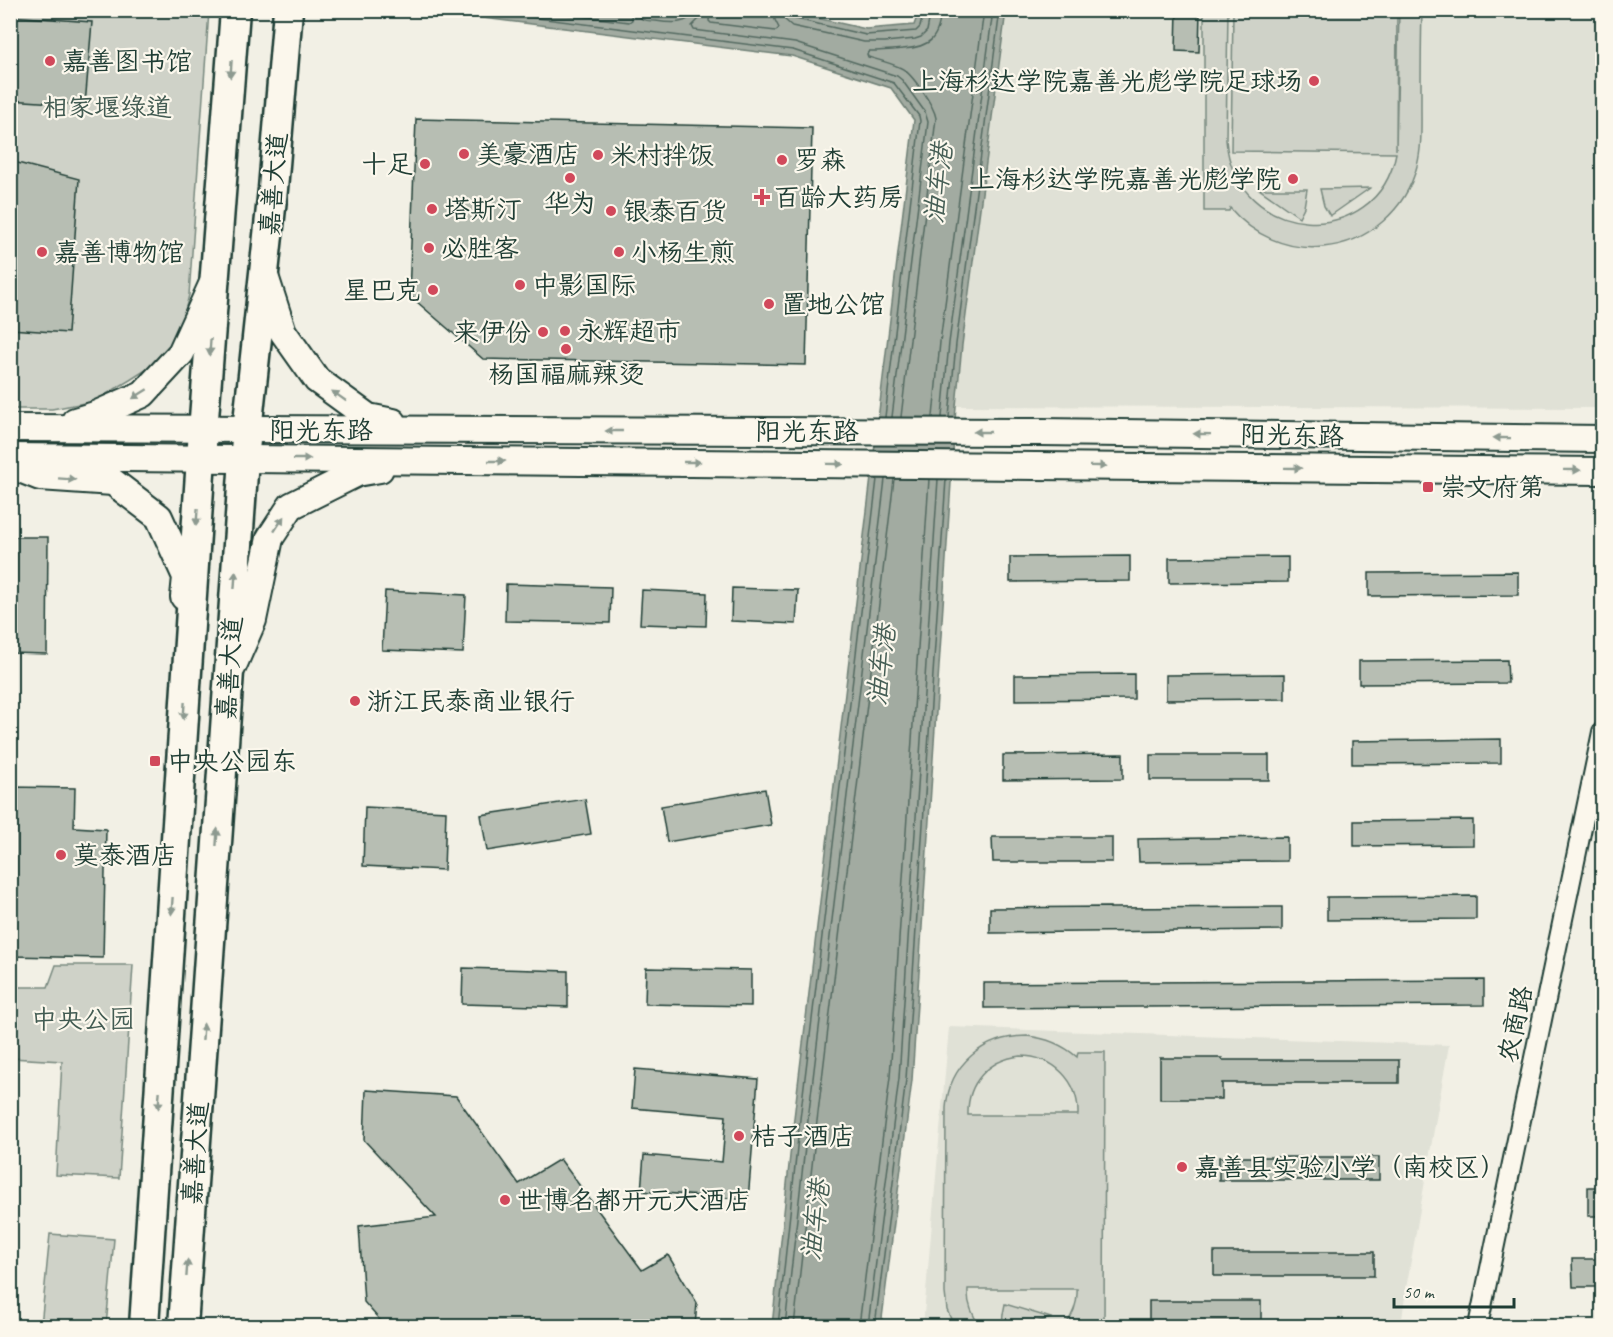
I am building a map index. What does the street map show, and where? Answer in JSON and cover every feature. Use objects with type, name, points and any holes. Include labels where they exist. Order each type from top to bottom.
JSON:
[{"type":"main road","name":"嘉善大道","points":[[144,1326],[201,458],[236,10]]},
{"type":"main road","name":"嘉善大道","points":[[183,1326],[246,430],[273,189],[288,10]]},
{"type":"main road","points":[[264,272],[283,332],[317,380],[368,417],[431,430]]},
{"type":"main road","points":[[47,428],[95,416],[143,394],[181,353],[216,277]]},
{"type":"main road","name":"阳光东路","points":[[10,428],[1041,432],[1602,439]]},
{"type":"main road","name":"阳光东路","points":[[10,457],[1602,471]]},
{"type":"main road","points":[[228,678],[253,620],[270,538],[291,506],[357,473],[429,460]]},
{"type":"main road","points":[[10,465],[40,477],[113,482],[159,517],[186,577],[182,620],[189,634]]},
{"type":"street","name":"农商路","points":[[1478,1326],[1602,732]]},
{"type":"shaded area","name":"上海杉达学院嘉善光彪学院","points":[[1006,11],[1602,11],[1602,408],[956,406]]},
{"type":"shaded area","name":"嘉善县实验小学（南校区）","points":[[949,1027],[1449,1045],[1401,1326],[923,1326]]},
{"type":"green space","name":"相家堰绿道","points":[[11,11],[209,11],[189,295],[180,330],[160,361],[130,380],[95,401],[52,409],[11,409]]},
{"type":"green space","name":"上海杉达学院嘉善光彪学院足球场","points":[[1204,11],[1228,11],[1226,140],[1235,174],[1254,199],[1279,215],[1308,222],[1337,220],[1363,207],[1384,185],[1396,153],[1231,151],[1233,11],[1397,11],[1396,150],[1399,11],[1422,11],[1419,159],[1412,182],[1404,197],[1383,222],[1355,239],[1340,244],[1310,248],[1284,244],[1260,233],[1239,218],[1230,208],[1229,211],[1204,211]]},
{"type":"green space","points":[[1370,188],[1330,216],[1324,206],[1320,189]]},
{"type":"green space","points":[[1259,189],[1307,189],[1304,207],[1299,217]]},
{"type":"green space","name":"中央公园","points":[[56,965],[133,965],[119,1178],[56,1175],[62,1061],[11,1058],[11,987],[48,987]]},
{"type":"green space","points":[[1027,1036],[1048,1040],[1077,1057],[1078,1052],[1105,1052],[1104,1326],[1065,1326],[1074,1309],[1077,1289],[968,1289],[968,1300],[980,1326],[954,1326],[947,1310],[945,1293],[946,1108],[949,1092],[954,1078],[972,1056],[983,1047],[1011,1037]],"holes":[[[1032,1057],[1054,1066],[1069,1081],[1074,1091],[1078,1115],[968,1115],[971,1093],[989,1068],[1009,1058]]]},
{"type":"green space","points":[[50,1234],[114,1239],[106,1326],[41,1326]]},
{"type":"green space","points":[[1005,1304],[1051,1318],[1022,1326],[1002,1326]]},
{"type":"water","name":"油车港","points":[[625,10],[672,17],[697,11],[790,12],[866,29],[914,25],[919,11],[1006,11],[956,406],[912,1080],[881,1326],[772,1326],[794,1118],[914,120],[891,88],[792,56],[475,17],[443,11]]},
{"type":"building","points":[[1177,10],[1200,10],[1199,52],[1176,51]]},
{"type":"building","name":"嘉善图书馆","points":[[10,16],[92,22],[85,105],[10,100]]},
{"type":"building","name":"银泰百货","points":[[416,119],[812,128],[806,365],[483,359],[409,295]]},
{"type":"building","name":"嘉善博物馆","points":[[10,161],[79,179],[68,333],[10,329]]},
{"type":"building","points":[[10,537],[48,537],[47,654],[10,653]]},
{"type":"building","points":[[1130,556],[1130,581],[1010,582],[1010,557]]},
{"type":"building","points":[[1288,557],[1288,582],[1169,583],[1169,558]]},
{"type":"building","points":[[1518,572],[1518,595],[1369,596],[1369,573]]},
{"type":"building","points":[[506,584],[611,587],[610,623],[505,621]]},
{"type":"building","points":[[732,588],[798,590],[796,624],[731,621]]},
{"type":"building","points":[[642,590],[707,593],[706,626],[640,624]]},
{"type":"building","points":[[385,591],[466,595],[463,653],[382,650]]},
{"type":"building","points":[[1507,660],[1508,683],[1359,684],[1359,661]]},
{"type":"building","points":[[1134,674],[1134,699],[1015,700],[1015,675]]},
{"type":"building","points":[[1285,674],[1285,699],[1166,700],[1166,675]]},
{"type":"building","points":[[1501,739],[1501,763],[1352,764],[1352,741]]},
{"type":"building","points":[[1123,754],[1123,779],[1003,780],[1003,755]]},
{"type":"building","points":[[1150,755],[1269,755],[1269,780],[1150,780]]},
{"type":"building","points":[[10,787],[75,788],[74,827],[106,829],[103,958],[10,956]]},
{"type":"building","points":[[765,789],[771,825],[667,842],[661,806]]},
{"type":"building","points":[[585,799],[591,834],[487,851],[481,815]]},
{"type":"building","points":[[365,807],[446,811],[444,870],[363,866]]},
{"type":"building","points":[[1473,820],[1473,845],[1354,846],[1354,821]]},
{"type":"building","points":[[992,837],[1112,837],[1112,862],[993,862]]},
{"type":"building","points":[[1287,837],[1287,861],[1139,862],[1138,839]]},
{"type":"building","points":[[1476,896],[1476,919],[1327,920],[1327,897]]},
{"type":"building","points":[[1282,907],[1282,930],[990,933],[990,908]]},
{"type":"building","points":[[463,968],[568,971],[568,1007],[462,1004]]},
{"type":"building","points":[[646,968],[751,970],[751,1006],[645,1004]]},
{"type":"building","points":[[1484,980],[1484,1005],[984,1008],[984,983]]},
{"type":"building","points":[[1160,1058],[1399,1060],[1399,1083],[1222,1083],[1222,1099],[1160,1099]]},
{"type":"building","name":"桔子酒店","points":[[635,1069],[758,1079],[748,1200],[641,1191],[644,1155],[722,1162],[726,1116],[632,1108]]},
{"type":"building","name":"世博名都开元大酒店","points":[[366,1090],[456,1096],[519,1184],[560,1159],[642,1270],[668,1255],[697,1303],[695,1326],[385,1326],[364,1302],[359,1226],[436,1217],[364,1140]]},
{"type":"building","points":[[1219,1157],[1379,1157],[1379,1180],[1219,1180]]},
{"type":"building","points":[[1588,1187],[1602,1187],[1602,1216],[1588,1216]]},
{"type":"building","points":[[1214,1252],[1374,1252],[1374,1276],[1214,1276]]},
{"type":"building","points":[[1572,1259],[1602,1259],[1602,1287],[1573,1287]]},
{"type":"building","points":[[1149,1301],[1261,1301],[1261,1326],[1149,1326]]},
{"type":"place","name":"嘉善图书馆","points":[[50,61]]},
{"type":"place","name":"上海杉达学院嘉善光彪学院足球场","points":[[1314,81]]},
{"type":"place","name":"美豪酒店","points":[[464,154]]},
{"type":"place","name":"米村拌饭","points":[[598,155]]},
{"type":"place","name":"罗森","points":[[782,160]]},
{"type":"place","name":"十足","points":[[425,164]]},
{"type":"place","name":"华为","points":[[570,178]]},
{"type":"place","name":"上海杉达学院嘉善光彪学院","points":[[1293,179]]},
{"type":"place","name":"百龄大药房","points":[[762,197]]},
{"type":"place","name":"塔斯汀","points":[[432,209]]},
{"type":"place","name":"银泰百货","points":[[611,211]]},
{"type":"place","name":"必胜客","points":[[429,248]]},
{"type":"place","name":"嘉善博物馆","points":[[42,252]]},
{"type":"place","name":"小杨生煎","points":[[619,252]]},
{"type":"place","name":"中影国际","points":[[520,285]]},
{"type":"place","name":"星巴克","points":[[433,290]]},
{"type":"place","name":"置地公馆","points":[[769,304]]},
{"type":"place","name":"永辉超市","points":[[565,331]]},
{"type":"place","name":"来伊份","points":[[543,332]]},
{"type":"place","name":"杨国福麻辣烫","points":[[566,349]]},
{"type":"place","name":"崇文府第","points":[[1428,487]]},
{"type":"place","name":"浙江民泰商业银行","points":[[355,701]]},
{"type":"place","name":"中央公园东","points":[[155,761]]},
{"type":"place","name":"莫泰酒店","points":[[61,855]]},
{"type":"place","name":"桔子酒店","points":[[739,1136]]},
{"type":"place","name":"嘉善县实验小学（南校区）","points":[[1182,1167]]},
{"type":"place","name":"世博名都开元大酒店","points":[[505,1200]]}]
